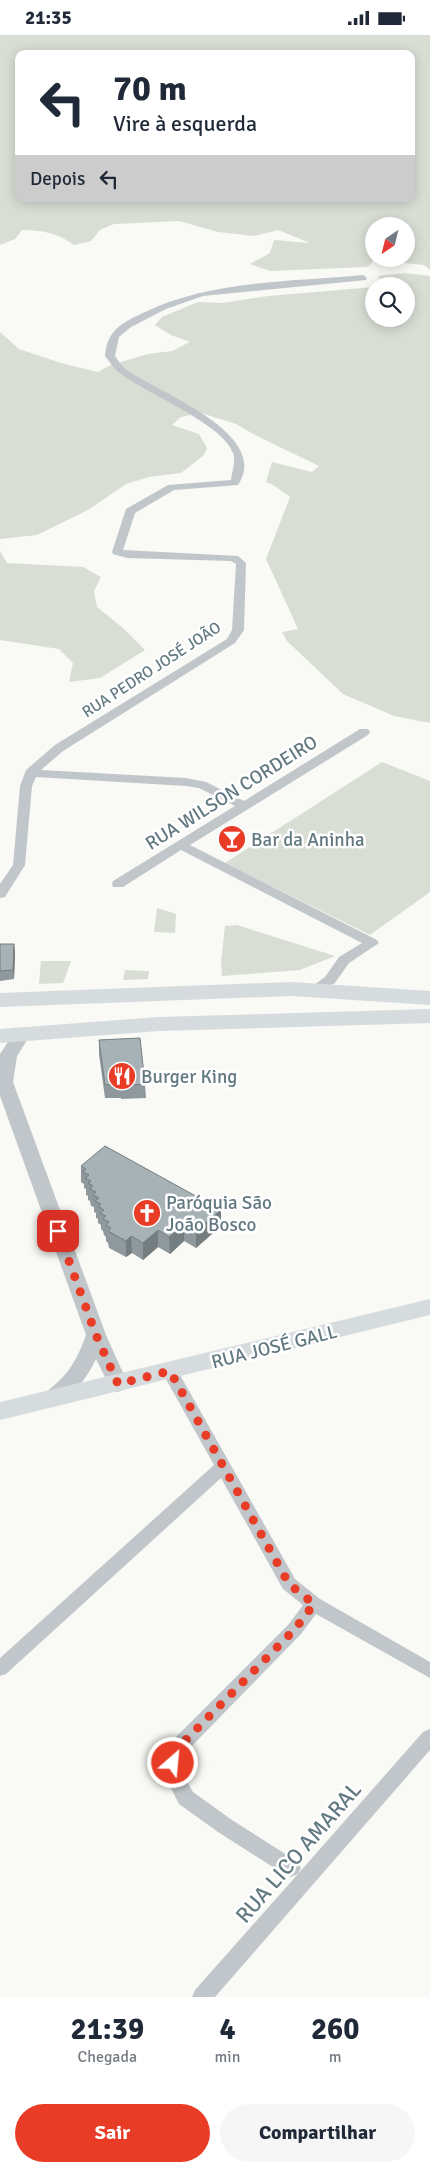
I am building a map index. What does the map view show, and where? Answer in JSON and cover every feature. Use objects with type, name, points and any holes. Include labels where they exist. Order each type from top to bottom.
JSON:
[{"type":"main road","points":[[0,999],[275,989],[430,998]]},
{"type":"main road","points":[[278,1021],[304,1001],[314,990]]},
{"type":"main road","points":[[0,1036],[159,1024],[430,1016]]},
{"type":"main road","name":"RUA JOSÉ GALL","points":[[0,1411],[49,1401],[430,1307]]},
{"type":"street","name":"RUA PEDRO JOSÉ JOÃO","points":[[30,773],[38,763],[58,748],[231,641],[238,630],[241,563],[238,560],[234,558],[127,555],[117,552],[130,511],[172,487],[234,483],[236,481],[238,455],[235,447],[226,436],[120,369],[110,356],[114,338],[119,331],[132,322],[195,295],[362,278]]},
{"type":"street","name":"RUA WILSON CORDEIRO","points":[[118,884],[364,733]]},
{"type":"street","points":[[0,894],[19,865],[26,785],[30,773],[186,782],[202,785],[246,806]]},
{"type":"street","points":[[181,845],[372,943],[344,960],[330,980],[314,990]]},
{"type":"street","points":[[22,1034],[4,1063],[2,1080],[96,1335],[118,1384]]},
{"type":"street","points":[[49,1401],[76,1378],[85,1364],[96,1335]]},
{"type":"street","points":[[170,1371],[289,1584],[314,1604],[430,1671]]},
{"type":"street","points":[[0,1669],[223,1466]]},
{"type":"street","points":[[291,1868],[224,1826],[186,1799],[173,1774],[174,1752],[295,1629],[314,1604]]},
{"type":"street","name":"RUA LICO AMARAL","points":[[202,1997],[430,1737]]},
{"type":"shaded area","points":[[0,35],[430,35],[430,270],[424,265],[415,264],[415,217],[365,217],[365,267],[368,267],[270,271],[250,264],[270,253],[274,240],[310,243],[278,230],[254,236],[218,232],[179,221],[114,224],[100,230],[91,241],[74,245],[50,233],[22,230],[15,239],[0,245]]},
{"type":"shaded area","points":[[405,273],[430,276],[430,723],[394,716],[343,694],[287,641],[282,632],[298,629],[266,559],[290,497],[266,482],[272,462],[312,472],[319,466],[236,424],[201,413],[181,417],[172,425],[199,434],[207,448],[204,455],[181,473],[149,477],[126,484],[88,510],[37,535],[0,539],[0,332],[19,349],[61,363],[98,372],[111,365],[148,354],[172,351],[190,342],[171,335],[155,325],[162,317],[198,302],[222,303],[268,296],[365,288],[365,327],[415,327],[415,277],[378,276]]},
{"type":"shaded area","points":[[0,551],[7,563],[83,567],[101,577],[94,591],[97,607],[123,628],[145,650],[100,678],[69,682],[73,663],[59,649],[0,640]]},
{"type":"shaded area","points":[[382,762],[430,781],[430,892],[370,935],[225,863]]},
{"type":"shaded area","points":[[157,908],[176,914],[175,933],[154,932]]},
{"type":"shaded area","points":[[237,925],[335,956],[300,970],[222,976],[221,962],[225,926]]},
{"type":"shaded area","points":[[41,961],[71,961],[63,983],[39,984]]},
{"type":"shaded area","points":[[125,970],[149,971],[148,979],[123,980]]},
{"type":"building","points":[[0,944],[14,944],[13,970],[0,971]]},
{"type":"building","name":"Burger King","points":[[140,1038],[145,1084],[105,1085],[99,1040]]},
{"type":"building","name":"Paróquia São João Bosco","points":[[105,1146],[221,1210],[196,1231],[184,1224],[169,1237],[158,1230],[143,1243],[131,1236],[126,1241],[108,1231],[111,1228],[106,1225],[109,1222],[103,1219],[106,1216],[100,1213],[104,1210],[98,1206],[101,1204],[95,1201],[99,1198],[93,1195],[96,1192],[90,1189],[93,1186],[88,1183],[91,1181],[85,1178],[89,1175],[83,1172],[86,1169],[81,1166]]},
{"type":"place","name":"Bar da Aninha","points":[[232,839]]},
{"type":"place","name":"Burger King","points":[[122,1076]]},
{"type":"place","name":"Paróquia São João Bosco","points":[[147,1213]]},
{"type":"route","points":[[58,1231],[96,1335],[118,1384],[170,1371],[289,1584],[314,1604],[295,1629],[174,1752],[173,1763]]}]
